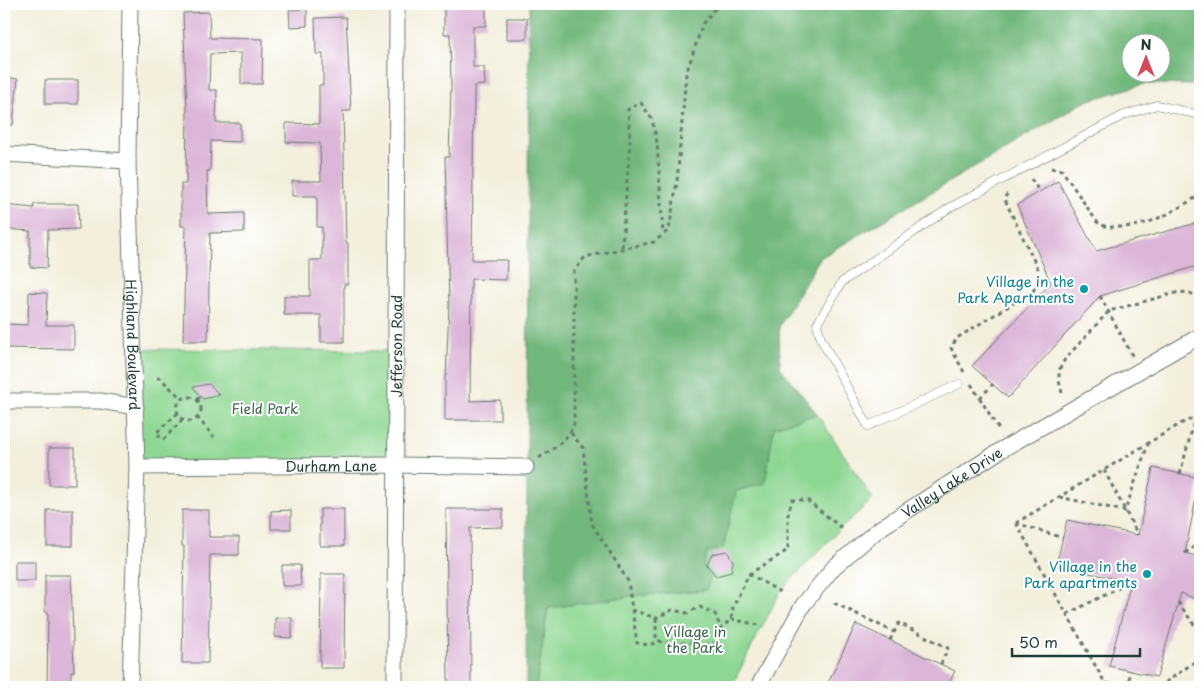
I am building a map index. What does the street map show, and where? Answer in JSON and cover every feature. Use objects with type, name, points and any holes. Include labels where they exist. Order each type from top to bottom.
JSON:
[{"type":"street","name":"Highland Boulevard","points":[[130,4],[128,161],[137,466],[130,687]]},
{"type":"street","name":"Jefferson Road","points":[[395,687],[397,4]]},
{"type":"street","points":[[4,154],[128,161]]},
{"type":"street","name":"Valley Lake Drive","points":[[758,687],[803,605],[834,567],[879,529],[1001,450],[1200,336]]},
{"type":"street","points":[[4,401],[100,402],[136,407]]},
{"type":"street","name":"Durham Lane","points":[[137,466],[395,465],[526,467]]},
{"type":"lane","points":[[959,384],[868,426],[821,340],[818,324],[842,282],[949,208],[1124,115],[1157,105],[1200,114]]},
{"type":"path","points":[[526,467],[559,444],[571,433],[574,424],[574,272],[584,257],[622,247],[654,242],[669,230],[677,182],[686,74],[703,23],[719,4]]},
{"type":"path","points":[[622,247],[630,142],[628,109],[641,103],[652,119],[657,142],[663,235]]},
{"type":"path","points":[[1045,171],[1052,167],[1062,170],[1103,227],[1134,228],[1159,219],[1200,195]]},
{"type":"path","points":[[1023,184],[1038,175]]},
{"type":"path","points":[[1031,179],[1040,192]]},
{"type":"path","points":[[966,375],[952,348],[956,338],[1033,291],[1039,280],[1038,269],[1004,198],[1007,192],[1015,188]]},
{"type":"path","points":[[1062,393],[1059,381],[1062,364],[1109,311],[1179,292],[1190,293],[1200,298]]},
{"type":"path","points":[[1100,296],[1140,371]]},
{"type":"path","points":[[157,378],[160,378],[182,399]]},
{"type":"path","points":[[970,383],[1000,431]]},
{"type":"path","points":[[980,398],[993,384]]},
{"type":"path","points":[[197,400],[201,396]]},
{"type":"path","points":[[190,397],[197,400],[200,406],[197,417],[190,420],[183,419],[178,413],[178,405],[182,399],[190,397]]},
{"type":"path","points":[[178,413],[156,433],[163,440],[183,419]]},
{"type":"path","points":[[197,417],[214,437]]},
{"type":"path","points":[[1016,523],[1180,424],[1190,419],[1200,427]]},
{"type":"path","points":[[1180,474],[1194,422]]},
{"type":"path","points":[[571,433],[583,448],[592,524],[628,581],[637,643],[649,645],[656,642],[675,645],[689,642],[700,645],[714,644],[721,629],[731,619],[733,607],[749,574],[788,550],[788,514],[792,500],[807,500],[844,530]]},
{"type":"path","points":[[1125,511],[1148,443]]},
{"type":"path","points":[[1104,470],[1138,535]]},
{"type":"path","points":[[1059,497],[1125,511]]},
{"type":"path","points":[[1016,523],[1063,538]]},
{"type":"path","points":[[1016,523],[1105,683],[1125,687],[1131,671]]},
{"type":"path","points":[[1185,553],[1200,543]]},
{"type":"path","points":[[749,574],[782,593]]},
{"type":"path","points":[[1067,614],[1131,582]]},
{"type":"path","points":[[1194,598],[1200,606]]},
{"type":"path","points":[[1178,602],[1200,633]]},
{"type":"path","points":[[834,603],[894,632]]},
{"type":"path","points":[[632,610],[656,618],[672,610],[687,613],[700,607],[714,614],[721,629]]},
{"type":"path","points":[[656,618],[656,642]]},
{"type":"path","points":[[731,619],[759,625]]},
{"type":"path","points":[[890,640],[899,622],[948,648],[941,664]]},
{"type":"path","points":[[1160,687],[1200,658]]},
{"type":"green space","points":[[529,4],[1200,4],[1200,85],[1144,84],[1086,101],[820,258],[779,327],[780,367],[817,414],[774,427],[765,483],[736,491],[723,548],[707,552],[703,566],[711,578],[706,590],[632,596],[548,608],[536,687],[526,687]]},
{"type":"green space","name":"Field Park","points":[[134,349],[397,351],[395,465],[137,467]]},
{"type":"green space","name":"Village in the Park","points":[[817,414],[873,499],[841,528],[781,590],[731,687],[536,687],[548,608],[632,596],[706,590],[702,566],[708,552],[723,548],[736,491],[765,483],[774,427]]},
{"type":"building","points":[[444,4],[484,4],[486,6],[486,26],[473,26],[473,67],[484,67],[485,85],[474,86],[472,260],[507,260],[506,280],[471,279],[470,401],[500,400],[500,420],[445,420],[445,376],[449,306],[445,157],[449,157],[451,86],[450,34],[444,34]]},
{"type":"building","points":[[307,9],[307,26],[290,27],[289,10]]},
{"type":"building","points":[[209,12],[210,38],[263,39],[262,84],[241,84],[241,53],[210,54],[209,90],[217,90],[216,123],[240,123],[240,142],[211,141],[210,171],[207,171],[208,214],[244,213],[244,232],[210,233],[208,341],[183,341],[186,226],[181,226],[181,184],[186,184],[187,111],[183,13]]},
{"type":"building","points":[[346,17],[351,111],[343,111],[346,243],[348,243],[348,284],[344,284],[344,342],[321,342],[321,315],[284,315],[284,296],[310,296],[310,260],[322,260],[322,227],[317,227],[317,196],[292,196],[292,181],[321,181],[320,143],[286,142],[286,123],[319,124],[319,85],[323,85],[323,54],[316,54],[315,18]]},
{"type":"building","points":[[507,18],[527,18],[527,39],[507,39]]},
{"type":"building","points":[[4,77],[18,79],[13,125],[4,125]]},
{"type":"building","points":[[45,80],[78,80],[78,104],[45,104]]},
{"type":"building","name":"Village in the Park Apartments","points":[[1058,181],[1096,251],[1200,222],[1200,265],[1100,296],[1008,398],[972,366],[1051,283],[1017,205]]},
{"type":"building","points":[[34,204],[78,204],[79,229],[48,230],[47,268],[30,267],[30,231],[4,229],[4,205],[34,208]]},
{"type":"building","points":[[29,292],[47,293],[46,325],[74,325],[74,349],[4,348],[4,324],[28,325]]},
{"type":"building","points":[[209,384],[220,395],[203,399],[193,387]]},
{"type":"building","points":[[49,448],[75,448],[75,485],[49,485]]},
{"type":"building","name":"Village in the Park apartments","points":[[1153,468],[1200,478],[1185,553],[1200,557],[1200,601],[1181,593],[1157,677],[1109,666],[1131,582],[1056,566],[1067,520],[1138,535]]},
{"type":"building","points":[[320,509],[344,509],[344,546],[320,546]]},
{"type":"building","points":[[446,509],[503,509],[503,527],[470,528],[471,687],[448,687]]},
{"type":"building","points":[[47,510],[73,510],[73,546],[47,546]]},
{"type":"building","points":[[182,510],[209,510],[209,537],[239,537],[239,555],[210,555],[208,663],[182,663],[184,546],[182,546]]},
{"type":"building","points":[[291,510],[291,529],[271,529],[271,511]]},
{"type":"building","points":[[727,551],[733,561],[731,572],[716,576],[707,565],[712,554]]},
{"type":"building","points":[[15,561],[35,561],[35,581],[15,581]]},
{"type":"building","points":[[282,565],[300,565],[301,586],[282,586]]},
{"type":"building","points":[[321,574],[345,574],[344,668],[320,668]]},
{"type":"building","points":[[45,575],[71,575],[74,672],[71,672],[71,687],[47,687],[48,612],[45,612]]},
{"type":"building","points":[[275,618],[292,618],[292,638],[275,637]]},
{"type":"building","points":[[856,624],[955,671],[947,687],[826,687]]},
{"type":"place","name":"Village in the Park Apartments","points":[[1084,289]]},
{"type":"place","name":"Village in the Park apartments","points":[[1147,574]]}]
